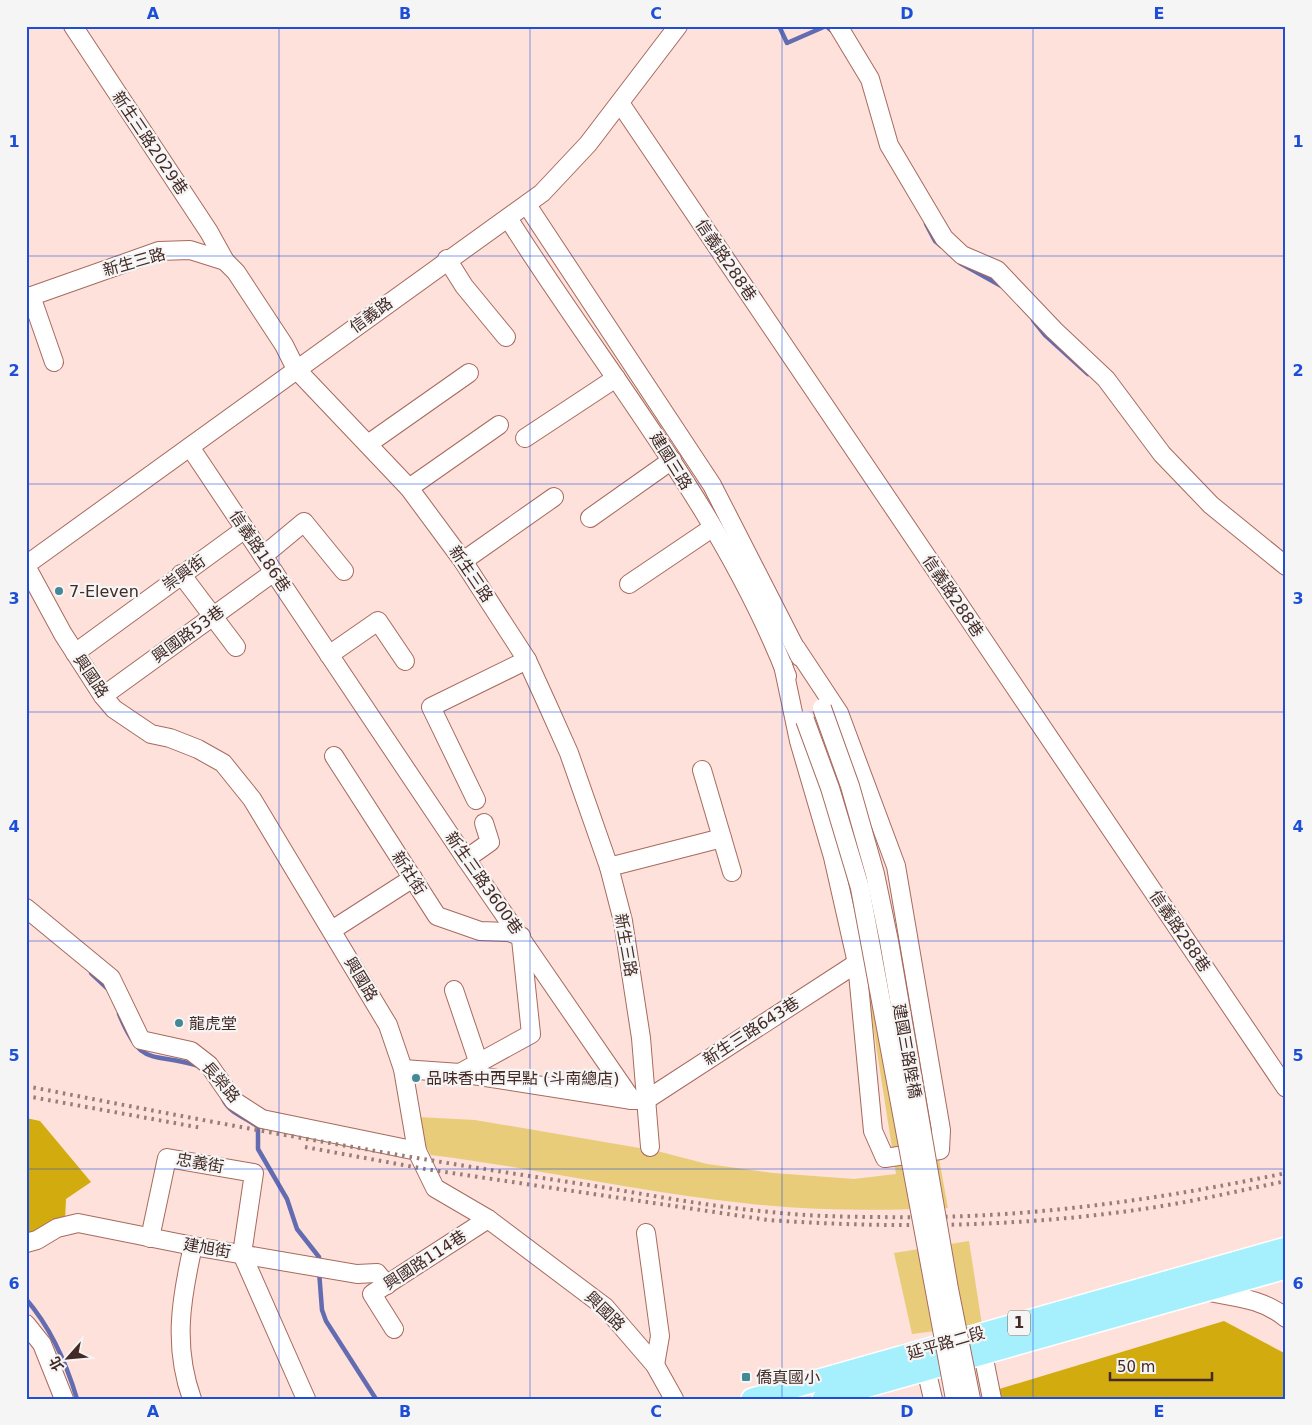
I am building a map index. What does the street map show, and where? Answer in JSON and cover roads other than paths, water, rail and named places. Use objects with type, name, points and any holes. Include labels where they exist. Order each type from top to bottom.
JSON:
[{"type":"main road","name":"延平路二段","points":[[752,1399],[1286,1248]]},
{"type":"main road","name":"延平路二段","points":[[824,1399],[1286,1268]]},
{"type":"street","name":"新生三路2029巷","points":[[73,26],[209,232],[225,261]]},
{"type":"street","name":"信義路","points":[[26,566],[488,229],[527,205],[588,144],[678,26]]},
{"type":"street","points":[[838,26],[870,79],[889,145],[944,238],[962,254],[997,270],[1054,330],[1106,379],[1162,454],[1186,480],[1211,505],[1286,566]]},
{"type":"street","name":"信義路288巷","points":[[620,103],[1286,1088]]},
{"type":"street","name":"建國三路","points":[[527,205],[712,485],[796,648],[822,708]]},
{"type":"street","name":"建國三路","points":[[508,218],[672,460],[738,571],[783,665],[805,720]]},
{"type":"street","name":"新生三路","points":[[29,297],[159,251],[190,250],[225,261],[256,299],[296,369],[409,488],[463,561],[527,660],[569,753],[609,866],[623,921],[633,979],[639,1100],[650,1147]]},
{"type":"street","points":[[447,259],[464,286],[506,337]]},
{"type":"street","points":[[29,297],[54,362]]},
{"type":"street","points":[[368,444],[469,373]]},
{"type":"street","points":[[525,438],[616,378]]},
{"type":"street","points":[[409,488],[499,424]]},
{"type":"street","name":"信義路186巷","points":[[190,448],[329,655]]},
{"type":"street","points":[[590,518],[672,460]]},
{"type":"street","points":[[463,561],[554,497]]},
{"type":"street","points":[[263,556],[304,522],[344,571]]},
{"type":"street","points":[[629,584],[712,528]]},
{"type":"street","name":"崇興街","points":[[75,653],[245,529]]},
{"type":"street","name":"興國路","points":[[26,566],[75,653],[103,696],[114,709],[136,726],[152,734],[170,738],[198,749],[223,763],[252,799],[388,1025],[403,1069],[417,1151],[435,1188],[488,1219],[605,1307],[655,1365],[674,1399]]},
{"type":"street","name":"興國路53巷","points":[[103,696],[274,572]]},
{"type":"street","points":[[181,574],[236,647]]},
{"type":"street","points":[[329,655],[378,621],[405,661]]},
{"type":"street","points":[[783,665],[799,741],[833,857],[857,963],[873,1131],[885,1158],[940,1150],[941,1130],[896,866],[838,713],[796,648]]},
{"type":"street","name":"新生三路3600巷","points":[[329,655],[466,859],[639,1100]]},
{"type":"street","points":[[476,800],[431,707],[527,660]]},
{"type":"street","name":"建國三路陸橋","points":[[822,708],[850,786],[874,874],[889,941],[944,1260],[971,1399]]},
{"type":"street","name":"建國三路陸橋","points":[[805,720],[830,788],[860,888],[955,1399]]},
{"type":"street","name":"新社街","points":[[334,756],[437,916],[480,930],[508,932],[521,936]]},
{"type":"street","points":[[702,770],[732,872]]},
{"type":"street","points":[[466,859],[490,842],[484,823]]},
{"type":"street","points":[[609,866],[722,838]]},
{"type":"street","points":[[332,930],[413,878]]},
{"type":"street","name":"長榮路","points":[[26,908],[111,978],[141,1040],[191,1051],[209,1065],[234,1101],[262,1119],[417,1151]]},
{"type":"street","points":[[460,1073],[531,1034],[521,936]]},
{"type":"street","name":"新生三路643巷","points":[[639,1100],[857,963]]},
{"type":"street","points":[[454,990],[479,1064]]},
{"type":"street","points":[[403,1069],[460,1073],[639,1100]]},
{"type":"street","name":"忠義街","points":[[150,1238],[167,1158],[254,1173],[242,1254]]},
{"type":"street","name":"興國路114巷","points":[[394,1329],[372,1294],[488,1219]]},
{"type":"street","name":"建旭街","points":[[26,1243],[37,1240],[57,1228],[78,1223],[193,1246],[357,1274],[377,1272],[387,1284]]},
{"type":"street","points":[[646,1233],[660,1336],[655,1365]]},
{"type":"street","points":[[192,1399],[180,1336],[182,1297],[193,1246]]},
{"type":"street","points":[[242,1254],[306,1399]]},
{"type":"street","points":[[1204,1291],[1258,1301],[1273,1307],[1286,1318]]},
{"type":"street","points":[[26,1324],[42,1344],[64,1399]]},
{"type":"street","points":[[984,1354],[992,1399]]},
{"type":"street","points":[[926,1370],[933,1399]]},
{"type":"waterway","points":[[779,26],[787,43],[826,26],[832,31]]},
{"type":"waterway","points":[[926,224],[935,241],[941,246]]},
{"type":"waterway","points":[[960,263],[1003,287]]},
{"type":"waterway","points":[[1033,320],[1045,335],[1088,374]]},
{"type":"waterway","points":[[91,973],[109,990]]},
{"type":"waterway","points":[[119,1014],[134,1043],[142,1051],[149,1055],[199,1066]]},
{"type":"waterway","points":[[223,1099],[234,1112],[258,1127],[258,1149],[287,1199],[297,1229],[319,1257],[319,1263]]},
{"type":"waterway","points":[[319,1271],[322,1310],[326,1321],[376,1399]]},
{"type":"waterway","points":[[26,1299],[43,1322],[57,1346],[77,1399]]},
{"type":"railway","points":[[26,1086],[427,1160],[692,1202],[825,1216],[931,1217],[1033,1212],[1135,1200],[1286,1173]]},
{"type":"railway","points":[[26,1096],[202,1128]]},
{"type":"railway","points":[[305,1147],[425,1169],[768,1220],[865,1225],[1011,1222],[1108,1214],[1205,1198],[1286,1181]]},
{"type":"place","name":"7-Eleven","points":[[59,591]]},
{"type":"place","name":"龍虎堂","points":[[179,1023]]},
{"type":"place","name":"品味香中西早點 (斗南總店)","points":[[416,1078]]},
{"type":"place","name":"僑真國小","points":[[746,1377]]}]
